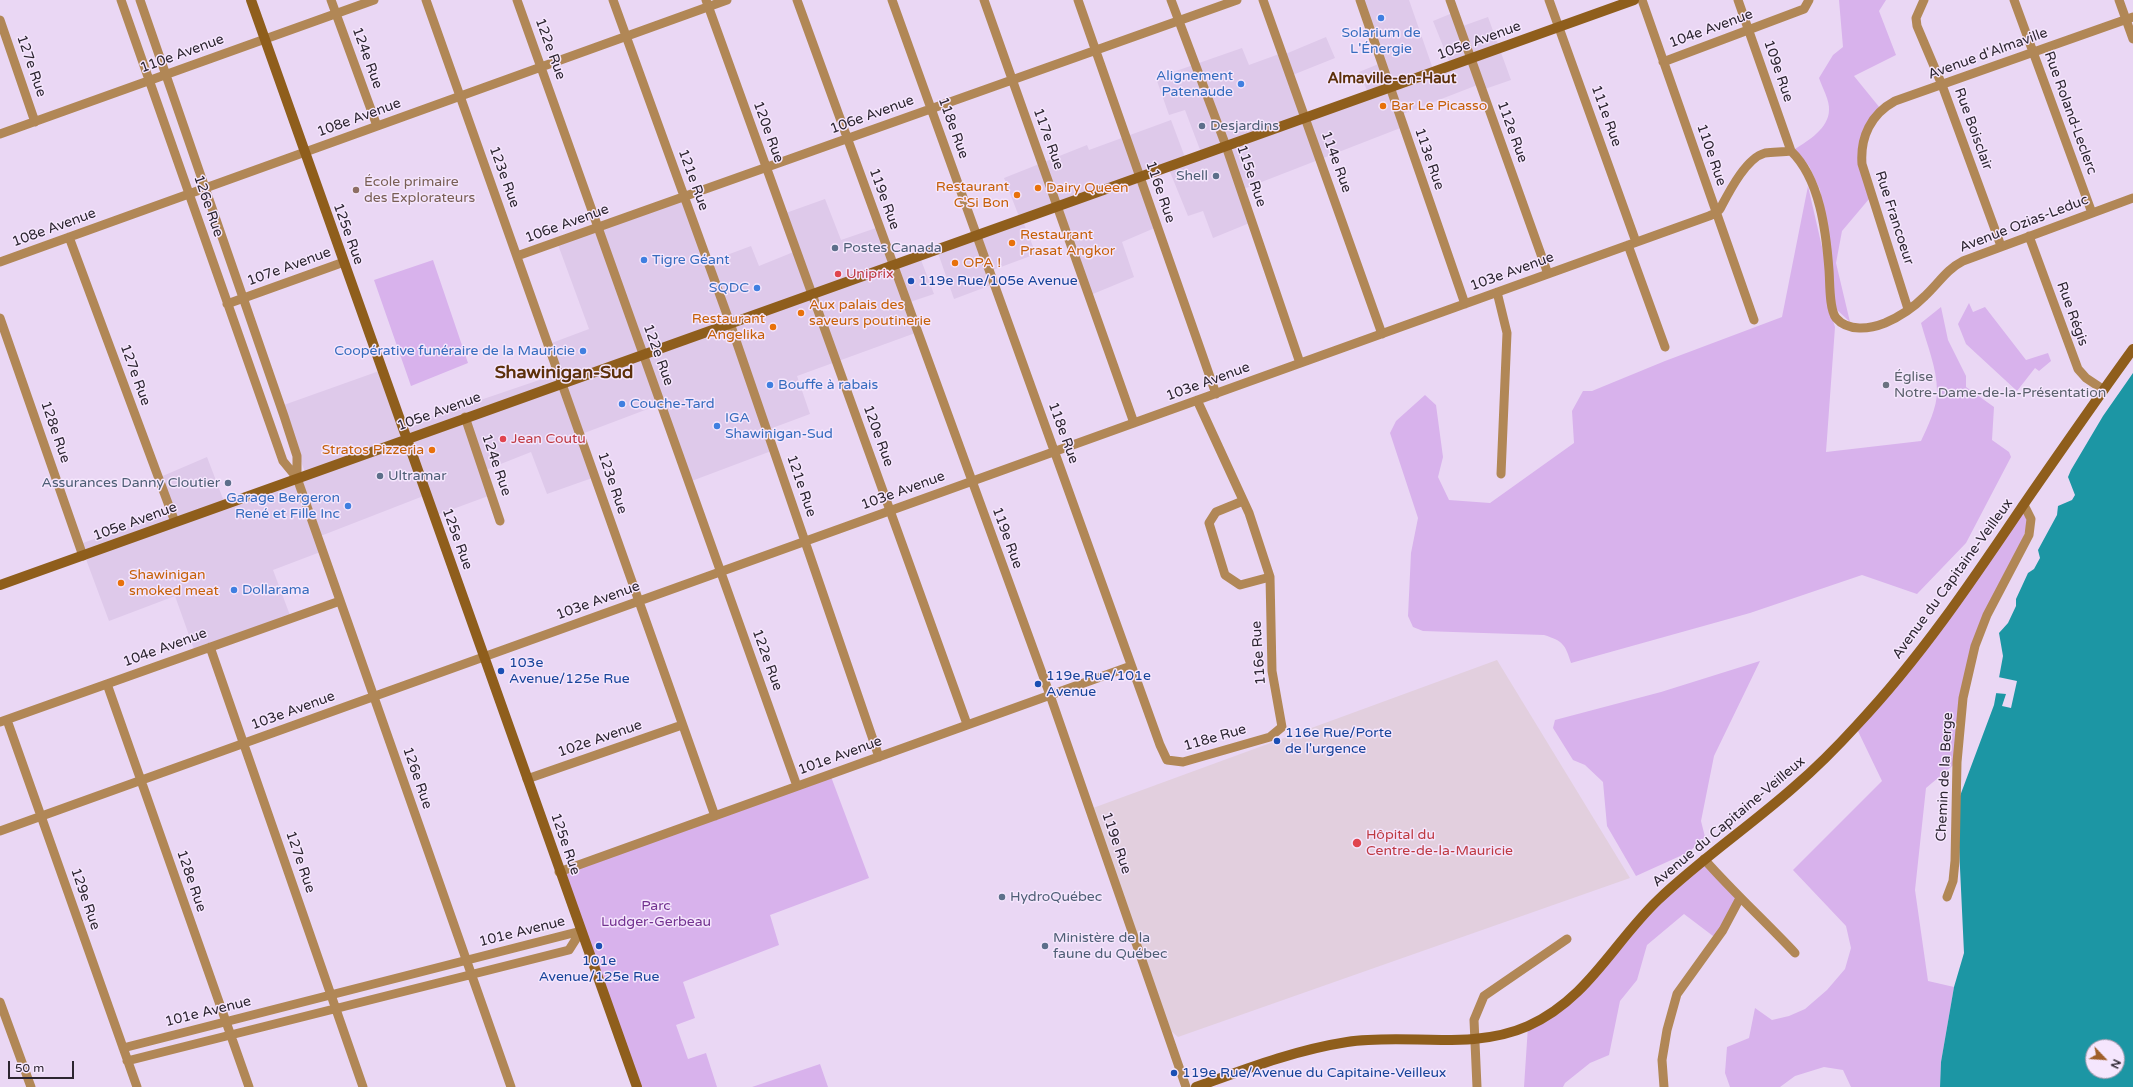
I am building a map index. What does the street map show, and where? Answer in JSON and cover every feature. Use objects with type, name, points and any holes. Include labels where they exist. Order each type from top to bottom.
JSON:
[{"type":"street","name":"126e Rue","points":[[121,0],[268,421],[283,461],[298,478]]},
{"type":"street","name":"126e Rue","points":[[140,0],[284,416],[297,456],[298,478],[511,1087]]},
{"type":"street","name":"125e Rue","points":[[250,0],[559,872],[582,931],[637,1087]]},
{"type":"street","name":"124e Rue","points":[[331,0],[377,126]]},
{"type":"street","name":"110e Avenue","points":[[0,134],[374,0]]},
{"type":"street","name":"123e Rue","points":[[426,0],[563,383],[638,602],[715,816]]},
{"type":"street","name":"122e Rue","points":[[517,0],[797,786]]},
{"type":"street","name":"121e Rue","points":[[613,0],[730,323],[878,757]]},
{"type":"street","name":"108e Avenue","points":[[0,262],[626,36],[707,3],[727,0]]},
{"type":"street","name":"119e Rue","points":[[797,0],[1050,695],[1186,1087]]},
{"type":"street","name":"118e Rue","points":[[892,0],[1131,666],[1160,746],[1167,760],[1183,762],[1270,737],[1282,727]]},
{"type":"street","name":"117e Rue","points":[[984,0],[1134,423]]},
{"type":"street","name":"116e Rue","points":[[1078,0],[1216,394]]},
{"type":"street","name":"115e Rue","points":[[1171,0],[1226,146],[1300,363]]},
{"type":"street","name":"106e Avenue","points":[[517,256],[1237,0]]},
{"type":"street","name":"114e Rue","points":[[1263,0],[1382,334]]},
{"type":"street","name":"113e Rue","points":[[1360,0],[1465,304]]},
{"type":"street","name":"112e Rue","points":[[1450,0],[1548,274]]},
{"type":"street","name":"111e Rue","points":[[1549,0],[1632,244],[1665,347]]},
{"type":"street","name":"105e Avenue","points":[[0,585],[406,438],[1634,0]]},
{"type":"street","name":"110e Rue","points":[[1642,0],[1754,320]]},
{"type":"street","name":"109e Rue","points":[[1738,0],[1791,151]]},
{"type":"street","name":"104e Avenue","points":[[1663,62],[1804,9],[1809,0]]},
{"type":"street","name":"Rue Boisclair","points":[[1924,0],[1916,18],[1918,26],[1942,86],[2000,246]]},
{"type":"street","name":"Rue Roland-Leclerc","points":[[2014,0],[2092,213]]},
{"type":"street","points":[[2120,0],[2129,18],[2133,39]]},
{"type":"street","name":"120e Rue","points":[[707,3],[967,724]]},
{"type":"street","name":"Avenue d'Almaville","points":[[1865,134],[1872,121],[1885,106],[1895,101],[1942,86],[2129,18]]},
{"type":"street","name":"127e Rue","points":[[0,20],[35,122]]},
{"type":"street","name":"Rue Francoeur","points":[[1865,134],[1861,150],[1864,174],[1908,309]]},
{"type":"street","points":[[1716,213],[1748,165],[1756,158],[1764,154],[1791,151]]},
{"type":"street","name":"Avenue Ozias-Leduc","points":[[1791,151],[1805,168],[1814,185],[1828,262],[1832,306],[1835,317],[1851,327],[1863,329],[1886,322],[1908,309],[1924,297],[1953,266],[2000,246],[2133,198]]},
{"type":"street","name":"103e Avenue","points":[[0,831],[1716,213]]},
{"type":"street","name":"Rue Régis","points":[[2029,236],[2078,370],[2086,378],[2104,390]]},
{"type":"street","name":"127e Rue","points":[[69,237],[175,522]]},
{"type":"street","name":"107e Avenue","points":[[227,304],[344,262]]},
{"type":"street","points":[[1497,292],[1507,333],[1501,474]]},
{"type":"street","name":"128e Rue","points":[[0,318],[83,556]]},
{"type":"street","name":"Avenue du Capitaine-Veilleux","points":[[1196,1087],[1287,1054],[1350,1041],[1474,1038],[1517,1030],[1545,1018],[1570,1000],[1593,976],[1645,912],[1704,859],[1794,788],[1856,727],[1882,698],[1951,612],[2133,349]]},
{"type":"street","name":"116e Rue","points":[[1197,400],[1243,500],[1270,577],[1272,671],[1282,727]]},
{"type":"street","points":[[268,421],[284,416]]},
{"type":"street","name":"124e Rue","points":[[465,417],[500,521]]},
{"type":"street","points":[[1243,500],[1216,512],[1209,523],[1225,575],[1240,585],[1270,577]]},
{"type":"street","name":"Chemin de la Berge","points":[[1947,897],[1953,881],[1955,861],[1957,762],[1963,698],[1975,646],[1987,615],[2030,536],[2031,519],[2024,505]]},
{"type":"street","name":"104e Avenue","points":[[3,721],[340,600]]},
{"type":"street","name":"127e Rue","points":[[210,647],[363,1087]]},
{"type":"street","name":"101e Avenue","points":[[559,872],[1131,666]]},
{"type":"street","name":"128e Rue","points":[[107,684],[249,1087]]},
{"type":"street","name":"129e Rue","points":[[3,721],[41,817],[137,1087]]},
{"type":"street","name":"102e Avenue","points":[[527,779],[682,725]]},
{"type":"street","points":[[1704,859],[1740,898],[1795,953]]},
{"type":"street","points":[[1664,1087],[1662,1060],[1667,1030],[1677,994],[1723,930],[1740,898]]},
{"type":"street","name":"101e Avenue","points":[[122,1048],[582,931]]},
{"type":"street","name":"101e Avenue","points":[[127,1061],[569,950],[582,931]]},
{"type":"street","points":[[1477,1087],[1474,1020],[1484,996],[1567,939]]},
{"type":"street","points":[[0,1002],[32,1087]]},
{"type":"shaded area","points":[[1360,0],[1409,0],[1434,72],[1451,66],[1433,21],[1455,12],[1460,27],[1488,17],[1511,80],[1482,90],[1480,84],[1400,115],[1403,127],[1241,190],[1252,222],[1213,238],[1203,211],[1188,216],[1168,167],[1140,177],[1157,227],[1122,242],[1134,277],[1088,296],[1057,206],[1022,219],[1036,254],[990,271],[994,284],[954,299],[938,253],[921,260],[934,294],[907,303],[918,332],[797,376],[810,414],[767,430],[774,450],[689,482],[661,404],[579,435],[595,477],[547,494],[531,452],[483,471],[491,495],[434,516],[426,495],[318,537],[323,551],[273,570],[291,618],[195,652],[175,596],[109,621],[87,562],[83,543],[170,511],[158,478],[207,457],[225,504],[306,475],[281,406],[382,370],[404,426],[554,375],[549,344],[589,329],[557,242],[684,197],[708,262],[751,246],[759,266],[796,251],[783,214],[825,199],[841,240],[879,227],[893,265],[1020,219],[1004,178],[1087,145],[1089,150],[1171,120],[1186,160],[1202,155],[1185,110],[1169,115],[1156,78],[1242,48],[1249,65],[1282,53],[1283,55],[1326,37],[1335,58],[1290,76],[1305,118],[1369,95],[1359,72],[1381,63]]},
{"type":"shaded area","name":"Hôpital du Centre-de-la-Mauricie","points":[[1497,660],[1630,878],[1178,1037],[1164,1025],[1093,808]]},
{"type":"green space","points":[[1839,0],[1886,0],[1879,11],[1896,55],[1854,76],[1880,108],[1862,138],[1869,199],[1842,231],[1836,263],[1850,322],[1836,309],[1820,190],[1809,166],[1795,149],[1817,133],[1826,123],[1828,117],[1829,106],[1826,94],[1819,78],[1833,55],[1843,47]]},
{"type":"green space","points":[[1808,186],[1825,260],[1830,311],[1835,327],[1826,452],[1921,441],[1934,410],[1937,397],[1937,382],[1934,365],[1921,323],[1941,307],[1948,340],[1966,376],[1966,387],[1994,407],[1992,440],[2009,452],[2011,457],[1966,543],[1917,594],[1862,575],[1750,613],[1571,663],[1565,647],[1559,641],[1544,635],[1423,631],[1413,627],[1408,616],[1411,553],[1418,518],[1390,433],[1396,421],[1425,395],[1436,405],[1443,457],[1438,477],[1449,500],[1490,503],[1574,443],[1572,411],[1583,391],[1592,391],[1665,361],[1782,317]]},
{"type":"green space","points":[[433,260],[468,363],[411,386],[374,280]]},
{"type":"green space","points":[[1969,303],[1973,312],[1985,307],[2026,360],[2048,353],[2051,361],[2039,371],[2035,368],[2017,391],[1966,344],[1958,324]]},
{"type":"green space","points":[[2024,505],[2031,519],[1975,646],[1957,762],[1926,788],[1915,890],[1928,981],[1954,987],[1941,1062],[1940,1087],[1851,1087],[1843,1070],[1824,1067],[1795,1076],[1780,1087],[1730,1087],[1725,1073],[1727,1047],[1749,1038],[1755,1008],[1772,1020],[1789,1016],[1805,1009],[1827,990],[1845,969],[1851,948],[1846,926],[1793,870],[1882,781],[1856,727],[1888,692]]},
{"type":"green space","points":[[1760,661],[1714,756],[1701,821],[1705,837],[1689,852],[1636,876],[1607,826],[1603,782],[1585,765],[1573,760],[1553,728],[1555,720],[1661,692]]},
{"type":"green space","name":"Parc Ludger-Gerbeau","points":[[830,774],[869,878],[770,915],[779,945],[683,982],[695,1018],[676,1025],[688,1059],[706,1053],[717,1087],[637,1087],[559,872]]},
{"type":"green space","points":[[1704,859],[1740,898],[1717,939],[1684,914],[1647,945],[1637,980],[1620,1001],[1609,1055],[1590,1063],[1565,1083],[1563,1087],[1524,1087],[1528,1026],[1558,1010],[1627,933]]},
{"type":"green space","points":[[820,1064],[828,1087],[752,1087]]},
{"type":"water","points":[[2133,373],[2133,1087],[1940,1087],[1941,1062],[1954,987],[1964,953],[1957,804],[1994,705],[2003,656],[1999,633],[2008,623],[2016,606],[2016,599],[2028,573],[2034,569],[2040,558],[2038,550],[2057,515],[2058,506],[2072,500],[2075,495],[2068,477],[2103,416]]},
{"type":"pier","points":[[1998,677],[2017,681],[2011,708],[2002,706],[2006,694],[1995,693]]},
{"type":"place","name":"Solarium de L'Énergie","points":[[1381,18]]},
{"type":"place","name":"Alignement Patenaude","points":[[1241,84]]},
{"type":"place","name":"Bar Le Picasso","points":[[1383,106]]},
{"type":"place","name":"Desjardins","points":[[1202,126]]},
{"type":"place","name":"Shell","points":[[1216,176]]},
{"type":"place","name":"Dairy Queen","points":[[1038,188]]},
{"type":"place","name":"École primaire des Explorateurs","points":[[356,190]]},
{"type":"place","name":"Restaurant C'Si Bon","points":[[1017,195]]},
{"type":"place","name":"Restaurant Prasat Angkor","points":[[1012,243]]},
{"type":"place","name":"Postes Canada","points":[[835,248]]},
{"type":"place","name":"Tigre Géant","points":[[644,260]]},
{"type":"place","name":"OPA !","points":[[955,263]]},
{"type":"place","name":"Uniprix","points":[[838,274]]},
{"type":"place","name":"119e Rue/105e Avenue","points":[[911,281]]},
{"type":"place","name":"SQDC","points":[[757,288]]},
{"type":"place","name":"Aux palais des saveurs poutinerie","points":[[801,313]]},
{"type":"place","name":"Restaurant Angelika","points":[[773,327]]},
{"type":"place","name":"Coopérative funéraire de la Mauricie","points":[[583,351]]},
{"type":"place","name":"Bouffe à rabais","points":[[770,385]]},
{"type":"place","name":"Église Notre-Dame-de-la-Présentation","points":[[1886,385]]},
{"type":"place","name":"Couche-Tard","points":[[622,404]]},
{"type":"place","name":"IGA Shawinigan-Sud","points":[[717,426]]},
{"type":"place","name":"Jean Coutu","points":[[503,439]]},
{"type":"place","name":"Stratos Pizzeria","points":[[432,450]]},
{"type":"place","name":"Ultramar","points":[[380,476]]},
{"type":"place","name":"Assurances Danny Cloutier","points":[[228,483]]},
{"type":"place","name":"Garage Bergeron René et Fille Inc","points":[[348,506]]},
{"type":"place","name":"Shawinigan smoked meat","points":[[121,583]]},
{"type":"place","name":"Dollarama","points":[[234,590]]},
{"type":"place","name":"103e Avenue/125e Rue","points":[[501,671]]},
{"type":"place","name":"119e Rue/101e Avenue","points":[[1038,684]]},
{"type":"place","name":"116e Rue/Porte de l'urgence","points":[[1277,741]]},
{"type":"place","name":"Hôpital du Centre-de-la-Mauricie","points":[[1357,843]]},
{"type":"place","name":"HydroQuébec","points":[[1002,897]]},
{"type":"place","name":"101e Avenue/125e Rue","points":[[599,946]]},
{"type":"place","name":"Ministère de la faune du Québec","points":[[1045,946]]},
{"type":"place","name":"119e Rue/Avenue du Capitaine-Veilleux","points":[[1174,1073]]},
{"type":"district","name":"Almaville-en-Haut","points":[[1392,79]]},
{"type":"district","name":"Shawinigan-Sud","points":[[564,373]]}]
